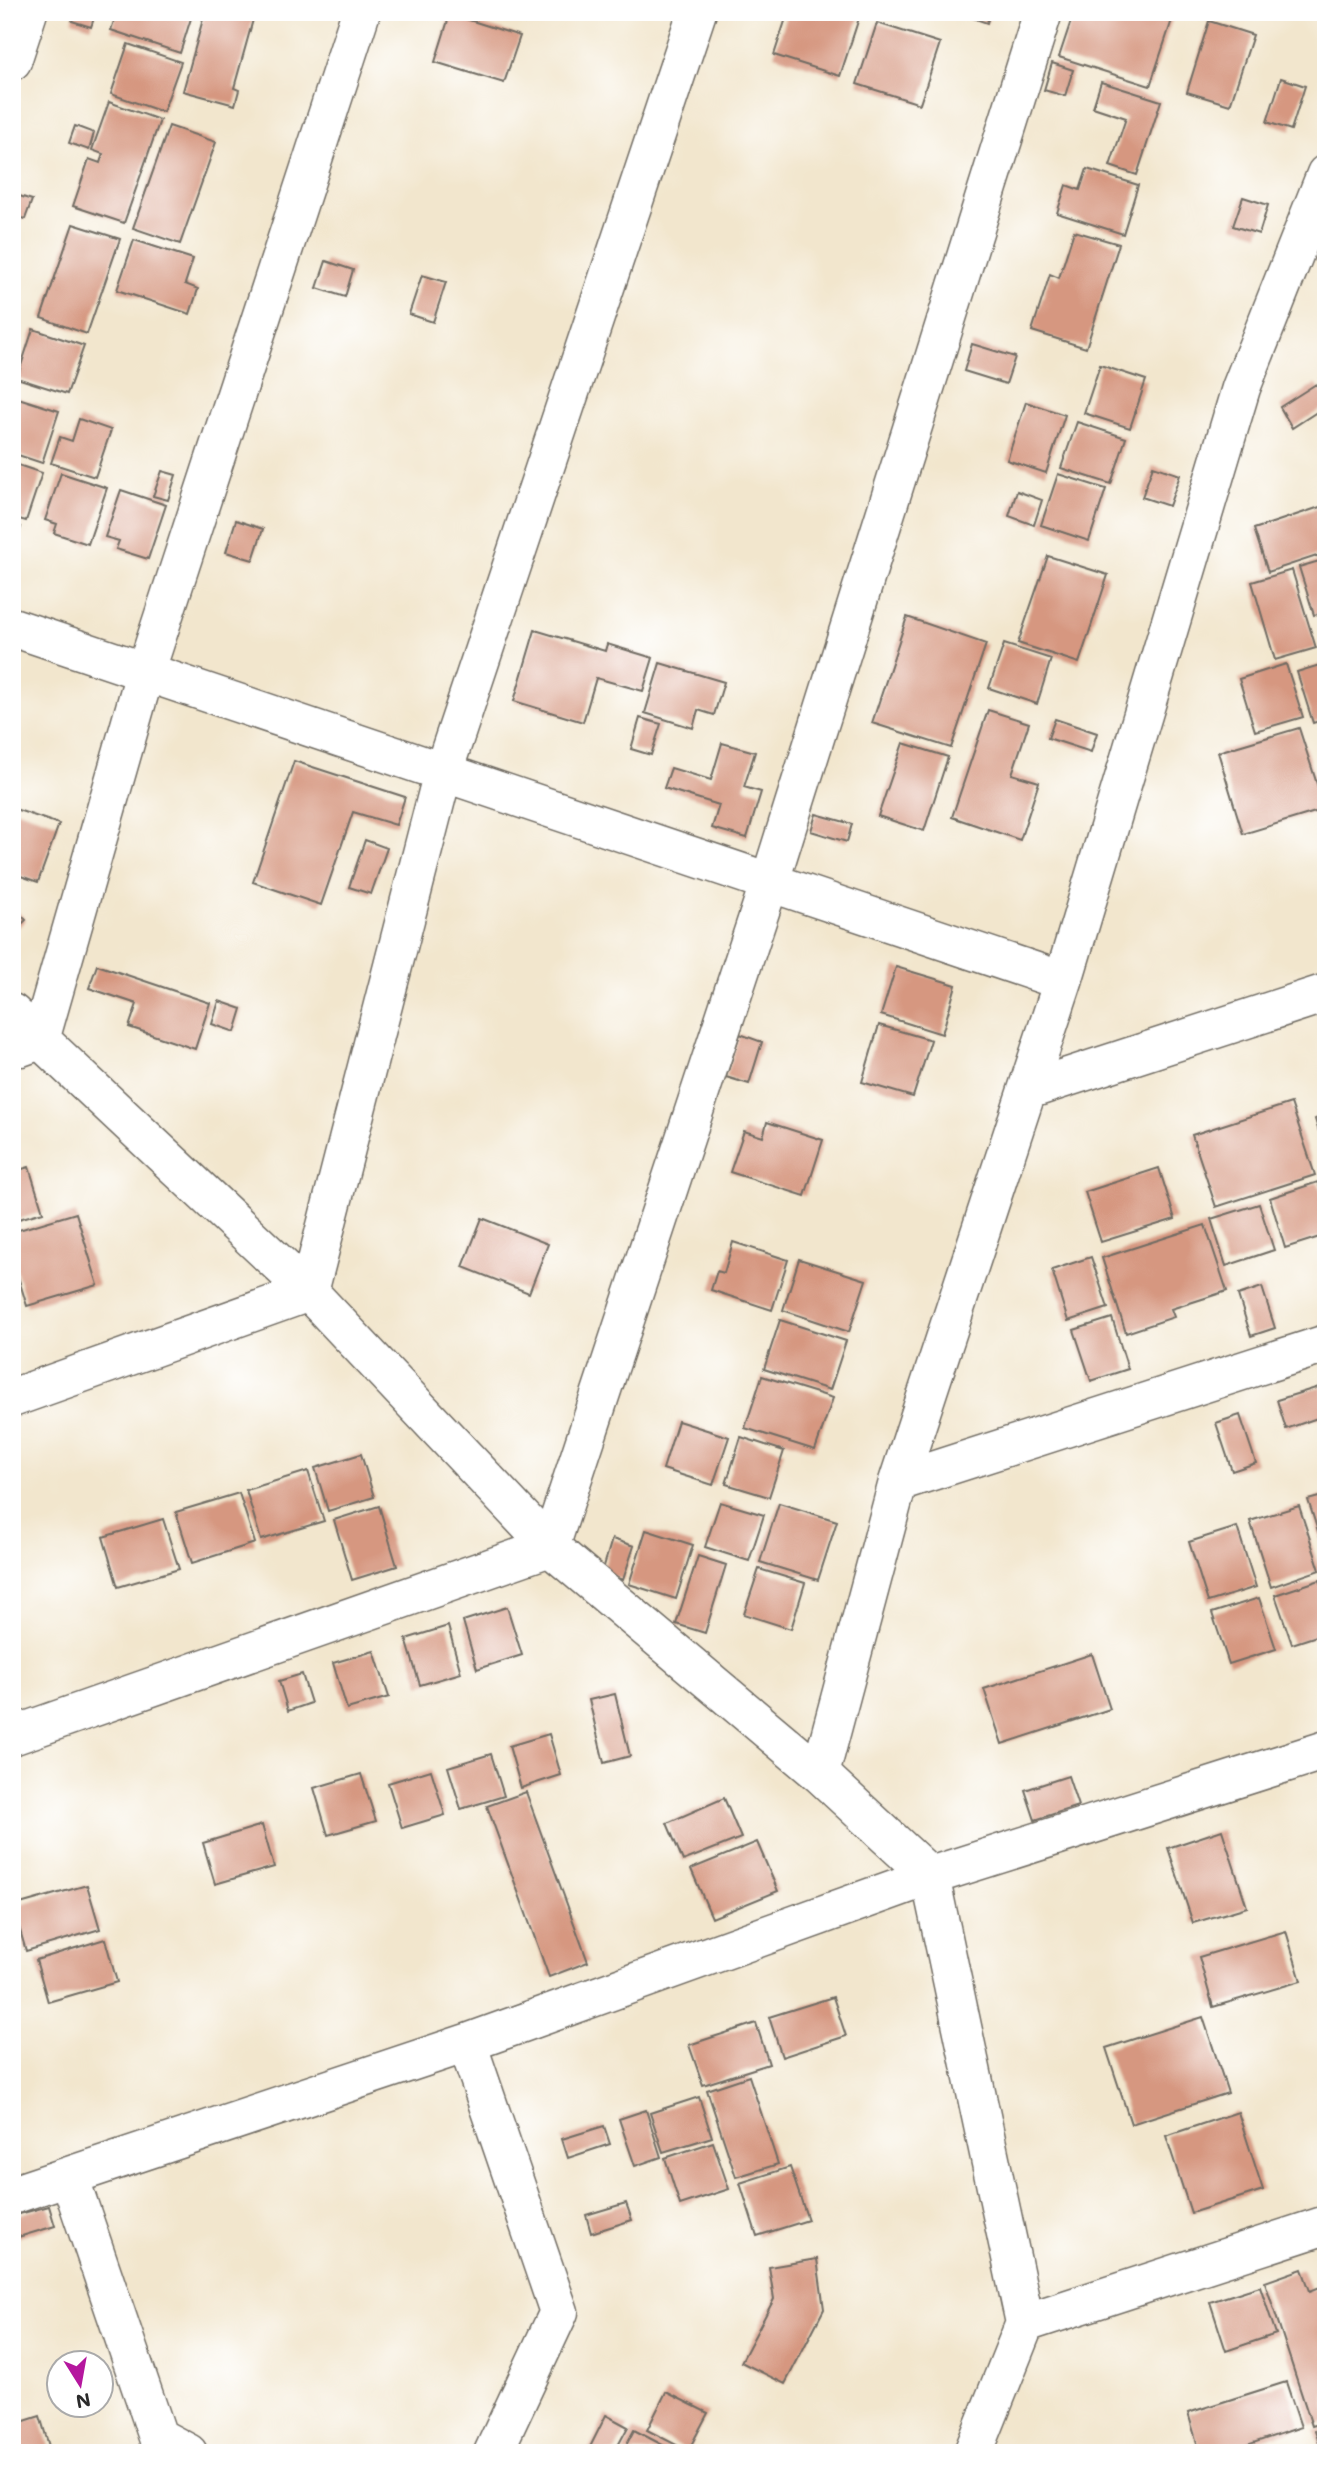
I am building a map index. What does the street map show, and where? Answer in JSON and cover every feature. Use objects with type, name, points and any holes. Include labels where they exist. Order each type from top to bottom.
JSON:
[{"type":"street","points":[[12,61],[28,12]]},
{"type":"street","points":[[26,1045],[361,12]]},
{"type":"street","points":[[309,1292],[443,772],[697,12]]},
{"type":"street","points":[[550,1547],[770,881],[1043,12]]},
{"type":"street","points":[[820,1773],[898,1482],[1063,981],[1241,388],[1326,174]]},
{"type":"street","points":[[12,627],[1063,981]]},
{"type":"street","points":[[1028,1090],[1326,993]]},
{"type":"street","points":[[12,1013],[26,1045],[309,1292],[550,1547],[820,1773],[930,1876],[1025,2323],[973,2453]]},
{"type":"street","points":[[12,1398],[309,1292]]},
{"type":"street","points":[[898,1482],[1326,1344]]},
{"type":"street","points":[[12,1736],[550,1547]]},
{"type":"street","points":[[12,2195],[467,2043],[930,1876],[1326,1750]]},
{"type":"street","points":[[467,2043],[559,2312],[493,2453]]},
{"type":"street","points":[[69,2176],[158,2437],[188,2453]]},
{"type":"street","points":[[1025,2323],[1326,2225]]},
{"type":"building","points":[[75,12],[96,12],[91,27],[72,21]]},
{"type":"building","points":[[117,12],[193,12],[180,53],[111,30]]},
{"type":"building","points":[[205,12],[238,12],[254,16],[234,88],[239,90],[235,105],[183,91]]},
{"type":"building","points":[[492,12],[528,12],[524,23]]},
{"type":"building","points":[[788,12],[861,12],[840,76],[774,55]]},
{"type":"building","points":[[956,12],[990,12],[987,23]]},
{"type":"building","points":[[1074,12],[1148,12],[1172,20],[1150,86],[1059,57]]},
{"type":"building","points":[[450,14],[520,36],[504,83],[435,62]]},
{"type":"building","points":[[1209,21],[1253,35],[1230,105],[1187,92]]},
{"type":"building","points":[[877,23],[940,43],[920,104],[857,84]]},
{"type":"building","points":[[128,44],[181,62],[163,112],[111,94]]},
{"type":"building","points":[[1052,63],[1073,70],[1065,96],[1044,90]]},
{"type":"building","points":[[1281,78],[1305,86],[1291,130],[1267,122]]},
{"type":"building","points":[[1101,82],[1161,101],[1137,175],[1110,166],[1126,118],[1093,107]]},
{"type":"building","points":[[109,102],[160,120],[124,223],[73,206],[89,159],[100,163],[103,154],[92,150]]},
{"type":"building","points":[[75,126],[94,133],[89,150],[69,143]]},
{"type":"building","points":[[169,126],[216,142],[180,244],[133,228]]},
{"type":"building","points":[[1087,169],[1138,185],[1123,234],[1057,213],[1066,185],[1080,190]]},
{"type":"building","points":[[13,194],[32,200],[25,219],[12,215]]},
{"type":"building","points":[[1243,197],[1268,205],[1259,234],[1233,226]]},
{"type":"building","points":[[73,224],[120,239],[87,334],[41,318]]},
{"type":"building","points":[[1074,231],[1119,244],[1086,348],[1032,331],[1050,274],[1059,278]]},
{"type":"building","points":[[134,240],[193,259],[185,284],[198,289],[190,314],[117,290]]},
{"type":"building","points":[[326,261],[353,270],[345,297],[317,288]]},
{"type":"building","points":[[422,275],[446,282],[433,322],[409,314]]},
{"type":"building","points":[[33,329],[84,346],[67,394],[17,378]]},
{"type":"building","points":[[972,344],[1015,357],[1006,384],[964,371]]},
{"type":"building","points":[[1100,365],[1146,380],[1130,428],[1084,413]]},
{"type":"building","points":[[1316,384],[1326,399],[1326,406],[1292,428],[1280,407]]},
{"type":"building","points":[[12,396],[59,411],[42,463],[12,453]]},
{"type":"building","points":[[1026,402],[1065,415],[1046,473],[1007,460]]},
{"type":"building","points":[[79,419],[111,430],[95,477],[51,463],[60,437],[72,441]]},
{"type":"building","points":[[1077,422],[1126,438],[1111,484],[1061,468]]},
{"type":"building","points":[[12,463],[42,473],[26,521],[12,517]]},
{"type":"building","points":[[1153,466],[1180,475],[1169,506],[1142,497]]},
{"type":"building","points":[[162,471],[176,475],[168,500],[153,496]]},
{"type":"building","points":[[61,473],[107,488],[88,544],[54,533],[57,524],[45,520]]},
{"type":"building","points":[[1058,474],[1106,489],[1089,541],[1041,525]]},
{"type":"building","points":[[121,490],[166,505],[148,559],[116,549],[119,541],[105,537]]},
{"type":"building","points":[[1017,491],[1042,500],[1034,525],[1009,516]]},
{"type":"building","points":[[1326,505],[1326,553],[1268,572],[1254,529]]},
{"type":"building","points":[[236,520],[263,529],[253,560],[226,552]]},
{"type":"building","points":[[12,525],[21,527],[13,551],[12,551]]},
{"type":"building","points":[[1048,556],[1108,575],[1079,663],[1018,643]]},
{"type":"building","points":[[1326,559],[1326,612],[1314,615],[1299,567]]},
{"type":"building","points":[[1292,570],[1316,648],[1275,660],[1252,582]]},
{"type":"building","points":[[907,617],[986,644],[951,748],[872,723]]},
{"type":"building","points":[[535,630],[605,651],[607,644],[653,658],[643,691],[596,678],[583,722],[514,701]]},
{"type":"building","points":[[1004,644],[1051,659],[1037,704],[989,688]]},
{"type":"building","points":[[660,663],[724,682],[714,715],[698,710],[693,728],[645,713]]},
{"type":"building","points":[[1326,663],[1326,719],[1313,723],[1297,672]]},
{"type":"building","points":[[1286,664],[1303,717],[1255,731],[1239,679]]},
{"type":"building","points":[[988,710],[1029,723],[1012,774],[1039,782],[1020,840],[952,817]]},
{"type":"building","points":[[640,718],[661,724],[651,755],[631,749]]},
{"type":"building","points":[[1055,719],[1097,733],[1091,752],[1048,738]]},
{"type":"building","points":[[1299,728],[1325,809],[1243,834],[1218,752]]},
{"type":"building","points":[[722,743],[755,752],[744,787],[761,792],[747,838],[712,828],[719,805],[664,788],[671,768],[711,780]]},
{"type":"building","points":[[903,743],[948,757],[924,831],[878,816]]},
{"type":"building","points":[[294,761],[405,797],[396,825],[353,812],[321,905],[253,882]]},
{"type":"building","points":[[12,808],[59,824],[38,882],[12,873]]},
{"type":"building","points":[[816,814],[852,824],[847,842],[811,831]]},
{"type":"building","points":[[365,840],[387,848],[371,894],[349,887]]},
{"type":"building","points":[[12,906],[26,920],[12,933]]},
{"type":"building","points":[[97,965],[210,1003],[195,1049],[129,1027],[137,1004],[89,988]]},
{"type":"building","points":[[896,967],[956,985],[942,1034],[881,1015]]},
{"type":"building","points":[[219,1001],[242,1009],[235,1032],[212,1024]]},
{"type":"building","points":[[879,1025],[931,1040],[913,1097],[862,1082]]},
{"type":"building","points":[[740,1034],[762,1042],[749,1084],[726,1077]]},
{"type":"building","points":[[1291,1103],[1315,1175],[1216,1207],[1192,1135]]},
{"type":"building","points":[[1326,1115],[1326,1151],[1325,1151],[1315,1119]]},
{"type":"building","points":[[767,1122],[823,1140],[805,1196],[730,1172],[744,1131],[763,1137]]},
{"type":"building","points":[[29,1167],[43,1212],[12,1221],[12,1172]]},
{"type":"building","points":[[1159,1168],[1175,1219],[1101,1242],[1085,1192]]},
{"type":"building","points":[[1318,1182],[1326,1205],[1326,1235],[1285,1248],[1270,1198]]},
{"type":"building","points":[[1259,1204],[1274,1250],[1226,1266],[1211,1219]]},
{"type":"building","points":[[76,1213],[98,1285],[27,1306],[12,1257],[12,1232]]},
{"type":"building","points":[[482,1218],[548,1244],[529,1293],[463,1267]]},
{"type":"building","points":[[1205,1225],[1227,1291],[1171,1309],[1174,1317],[1126,1333],[1102,1258]]},
{"type":"building","points":[[733,1242],[788,1260],[772,1310],[711,1290],[717,1271],[724,1273]]},
{"type":"building","points":[[1091,1257],[1108,1308],[1068,1321],[1052,1270]]},
{"type":"building","points":[[799,1259],[866,1280],[849,1332],[783,1310]]},
{"type":"building","points":[[1262,1287],[1275,1328],[1251,1336],[1238,1295]]},
{"type":"building","points":[[1112,1318],[1128,1369],[1091,1381],[1074,1330]]},
{"type":"building","points":[[780,1320],[846,1341],[830,1390],[764,1369]]},
{"type":"building","points":[[762,1376],[833,1398],[815,1450],[745,1428]]},
{"type":"building","points":[[1322,1386],[1326,1415],[1286,1429],[1277,1400]]},
{"type":"building","points":[[1240,1415],[1256,1463],[1232,1471],[1216,1423]]},
{"type":"building","points":[[678,1421],[729,1437],[713,1485],[663,1469]]},
{"type":"building","points":[[741,1437],[784,1451],[769,1497],[726,1484]]},
{"type":"building","points":[[361,1454],[374,1497],[328,1511],[315,1468]]},
{"type":"building","points":[[308,1471],[324,1521],[261,1540],[246,1490]]},
{"type":"building","points":[[239,1493],[255,1543],[192,1563],[176,1512]]},
{"type":"building","points":[[1326,1495],[1326,1552],[1325,1553],[1308,1500]]},
{"type":"building","points":[[720,1502],[764,1515],[749,1561],[705,1547]]},
{"type":"building","points":[[779,1503],[837,1521],[818,1580],[760,1562]]},
{"type":"building","points":[[379,1506],[397,1566],[352,1580],[334,1520]]},
{"type":"building","points":[[1299,1506],[1320,1570],[1271,1587],[1250,1521]]},
{"type":"building","points":[[163,1519],[179,1569],[118,1587],[103,1537]]},
{"type":"building","points":[[1237,1527],[1256,1587],[1208,1602],[1189,1542]]},
{"type":"building","points":[[646,1530],[693,1545],[676,1599],[629,1584]]},
{"type":"building","points":[[612,1539],[634,1546],[623,1580],[602,1573]]},
{"type":"building","points":[[698,1556],[726,1565],[705,1633],[676,1624]]},
{"type":"building","points":[[759,1569],[805,1583],[791,1629],[744,1614]]},
{"type":"building","points":[[1320,1580],[1326,1596],[1326,1633],[1292,1644],[1275,1595]]},
{"type":"building","points":[[1259,1598],[1276,1649],[1229,1664],[1212,1613]]},
{"type":"building","points":[[507,1607],[522,1655],[477,1669],[463,1621]]},
{"type":"building","points":[[448,1626],[461,1673],[420,1685],[406,1639]]},
{"type":"building","points":[[374,1651],[389,1697],[347,1709],[333,1663]]},
{"type":"building","points":[[1092,1654],[1110,1709],[1002,1744],[984,1689]]},
{"type":"building","points":[[302,1674],[311,1703],[288,1711],[279,1681]]},
{"type":"building","points":[[615,1694],[630,1756],[604,1763],[589,1700]]},
{"type":"building","points":[[549,1734],[561,1775],[521,1788],[509,1746]]},
{"type":"building","points":[[491,1754],[504,1796],[461,1809],[448,1767]]},
{"type":"building","points":[[431,1770],[445,1815],[402,1828],[388,1783]]},
{"type":"building","points":[[361,1774],[376,1821],[328,1835],[314,1788]]},
{"type":"building","points":[[1068,1776],[1078,1806],[1035,1820],[1025,1790]]},
{"type":"building","points":[[526,1792],[588,1962],[549,1977],[487,1806]]},
{"type":"building","points":[[724,1798],[741,1838],[683,1861],[667,1823]]},
{"type":"building","points":[[262,1825],[274,1867],[215,1884],[203,1843]]},
{"type":"building","points":[[1222,1830],[1247,1907],[1193,1923],[1168,1848]]},
{"type":"building","points":[[757,1842],[778,1891],[712,1918],[691,1869]]},
{"type":"building","points":[[87,1885],[100,1929],[26,1951],[13,1906]]},
{"type":"building","points":[[1286,1931],[1301,1981],[1213,2007],[1199,1957]]},
{"type":"building","points":[[105,1939],[117,1982],[48,2002],[36,1960]]},
{"type":"building","points":[[833,1997],[846,2036],[782,2057],[769,2017]]},
{"type":"building","points":[[1203,2017],[1228,2093],[1131,2124],[1106,2048]]},
{"type":"building","points":[[756,2023],[769,2064],[703,2085],[689,2045]]},
{"type":"building","points":[[749,2076],[778,2164],[736,2177],[707,2090]]},
{"type":"building","points":[[699,2097],[712,2137],[663,2152],[650,2113]]},
{"type":"building","points":[[646,2110],[661,2157],[635,2166],[619,2119]]},
{"type":"building","points":[[1238,2112],[1263,2190],[1191,2213],[1166,2136]]},
{"type":"building","points":[[604,2126],[610,2144],[568,2158],[562,2139]]},
{"type":"building","points":[[713,2142],[729,2189],[680,2205],[665,2158]]},
{"type":"building","points":[[790,2167],[808,2220],[757,2236],[740,2183]]},
{"type":"building","points":[[626,2203],[632,2220],[591,2233],[586,2215]]},
{"type":"building","points":[[49,2206],[55,2226],[12,2239],[12,2216]]},
{"type":"building","points":[[817,2259],[824,2309],[785,2384],[741,2362],[774,2299],[769,2267]]},
{"type":"building","points":[[1302,2269],[1310,2291],[1320,2287],[1326,2305],[1326,2422],[1312,2426],[1265,2282]]},
{"type":"building","points":[[1260,2286],[1276,2334],[1226,2351],[1210,2302]]},
{"type":"building","points":[[1286,2382],[1301,2427],[1223,2453],[1200,2453],[1188,2413]]},
{"type":"building","points":[[666,2392],[708,2413],[688,2451],[647,2430]]},
{"type":"building","points":[[606,2415],[628,2427],[614,2453],[587,2453]]},
{"type":"building","points":[[40,2416],[51,2453],[12,2453],[12,2425]]},
{"type":"building","points":[[1326,2427],[1326,2453],[1323,2453],[1315,2431]]},
{"type":"building","points":[[634,2430],[678,2453],[622,2453]]}]
